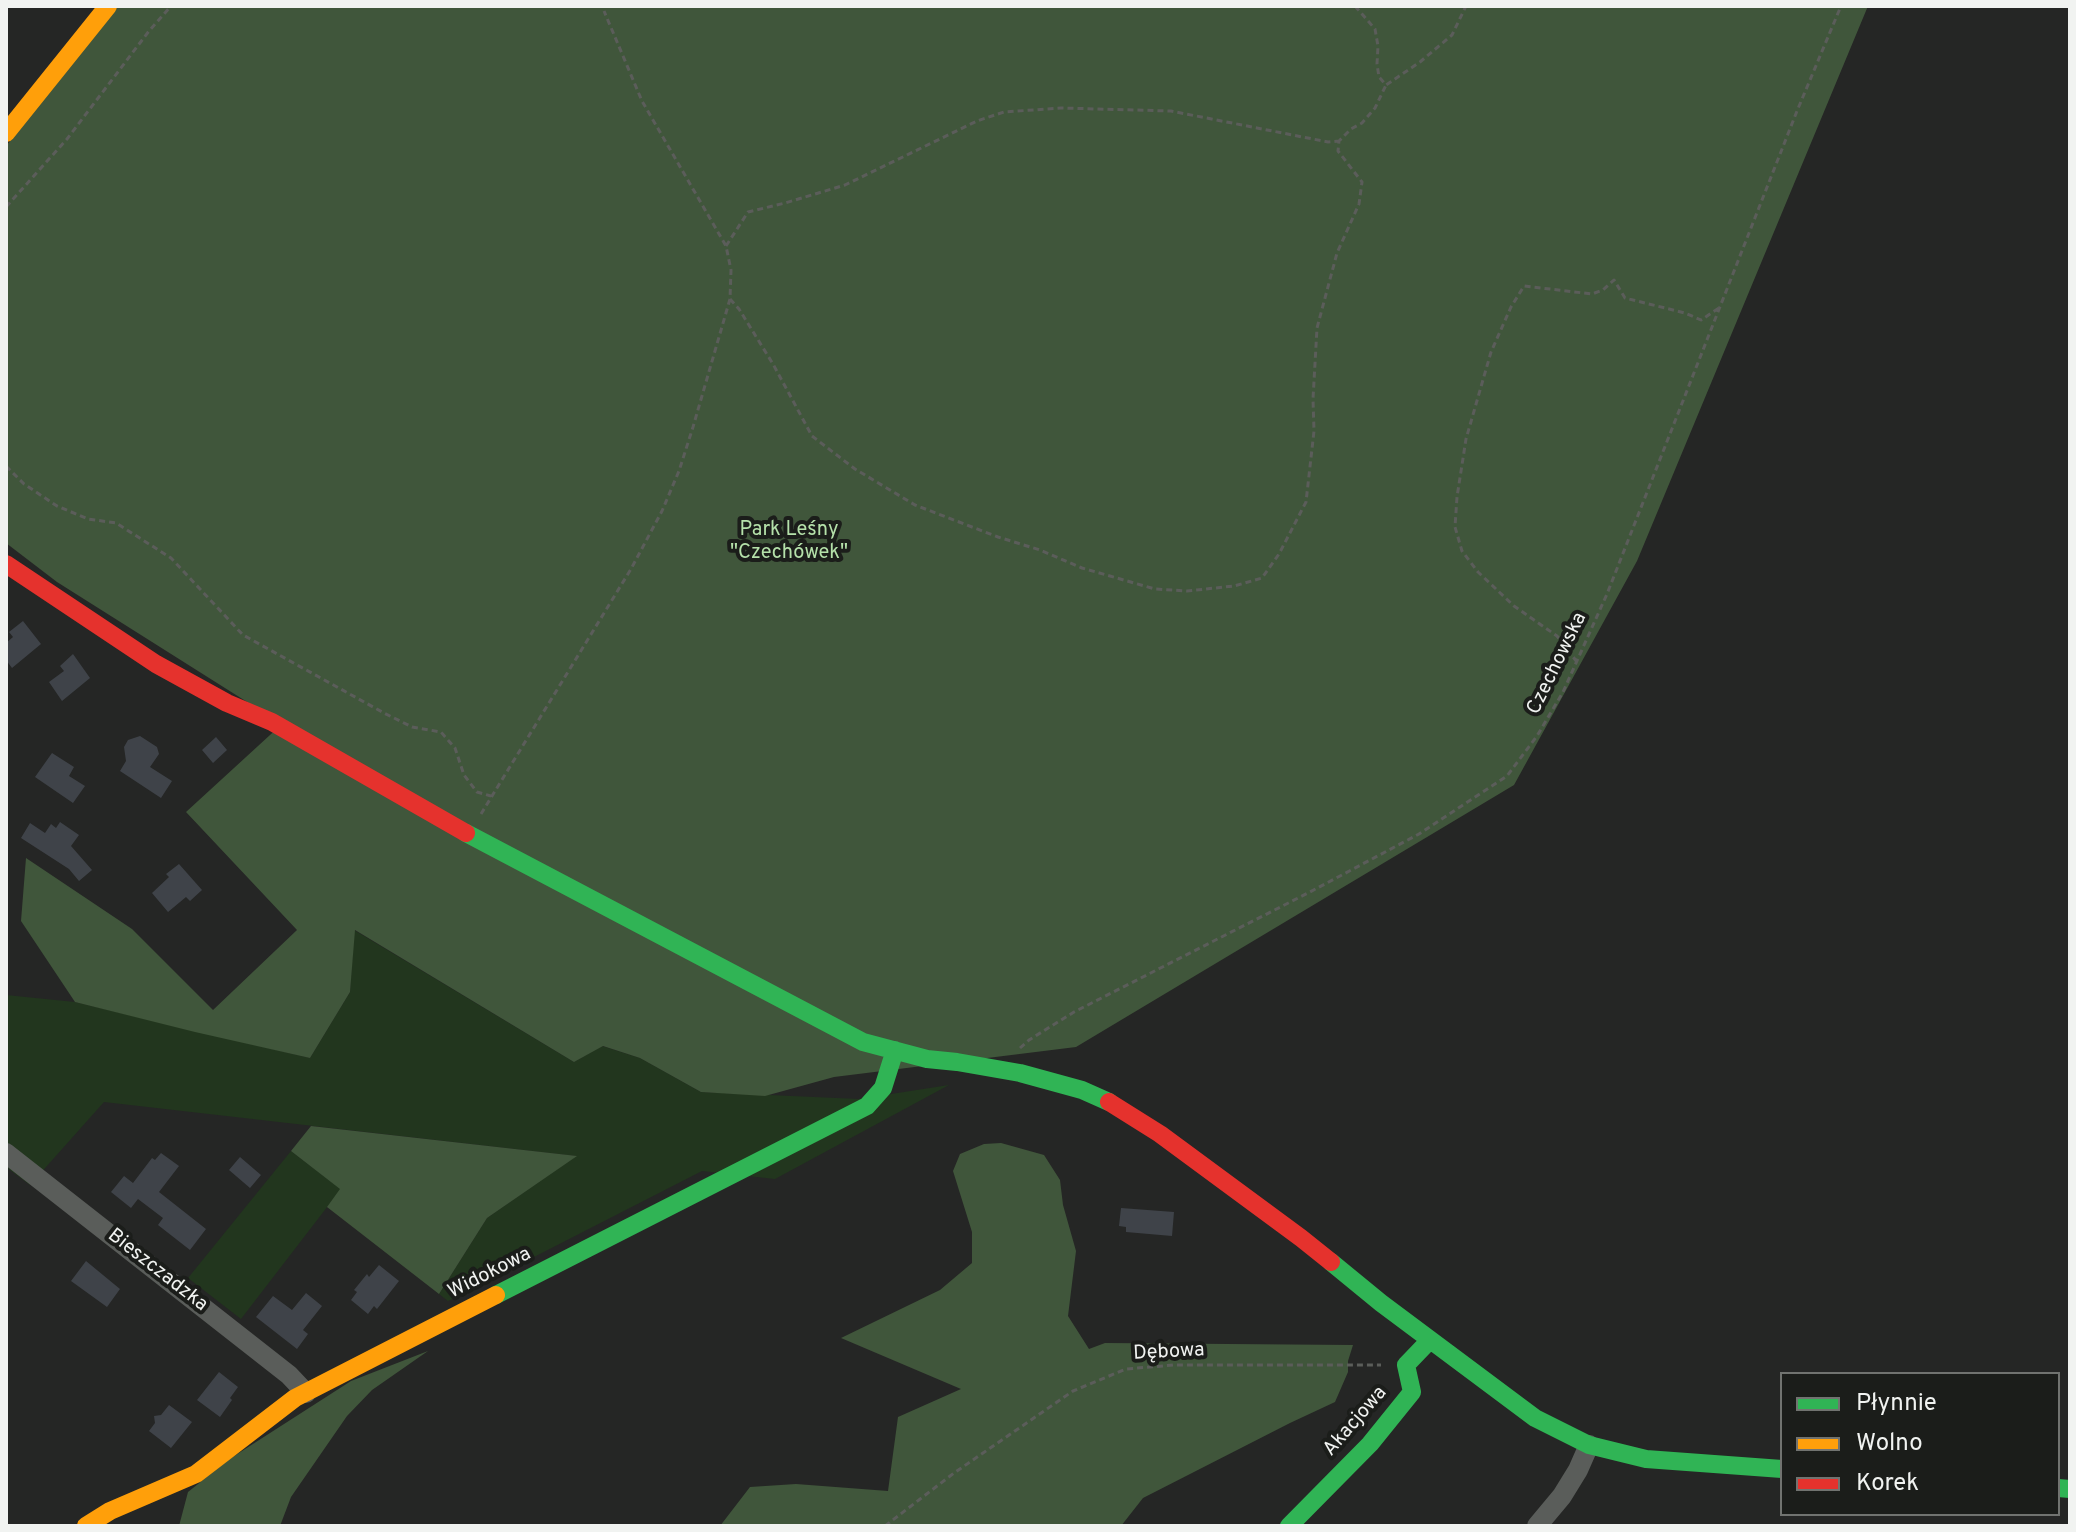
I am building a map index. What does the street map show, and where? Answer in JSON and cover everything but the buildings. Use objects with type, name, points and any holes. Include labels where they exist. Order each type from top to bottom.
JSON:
[{"type":"street","points":[[6,133],[108,6]]},
{"type":"street","points":[[6,564],[156,664],[227,703],[272,722],[469,835],[863,1042],[927,1059],[1034,1076],[1082,1090],[1117,1106],[1301,1238],[1381,1303],[1535,1418],[1589,1445],[1646,1459],[1780,1469]]},
{"type":"street","name":"Widokowa","points":[[86,1526],[110,1511],[196,1474],[295,1398],[867,1106],[883,1088],[895,1050]]},
{"type":"street","name":"Bieszczadzka","points":[[6,1153],[289,1375],[306,1393]]},
{"type":"street","points":[[1406,1365],[1430,1340]]},
{"type":"street","name":"Akacjowa","points":[[1289,1526],[1370,1444],[1412,1392],[1406,1365]]},
{"type":"street","points":[[1537,1526],[1562,1496],[1589,1445]]},
{"type":"path","points":[[6,207],[67,139],[171,6]]},
{"type":"path","points":[[1355,6],[1375,29],[1379,77],[1386,85]]},
{"type":"path","points":[[730,299],[773,364],[812,436],[855,469],[915,505],[1082,568],[1155,589],[1187,591],[1234,586],[1262,578],[1279,554],[1306,502],[1314,431],[1317,328],[1337,253],[1359,204],[1362,182],[1338,151],[1339,141],[1375,108],[1386,85],[1452,35],[1466,6]]},
{"type":"path","name":"Czechowska","points":[[1020,1049],[1074,1012],[1419,834],[1507,776],[1544,725],[1563,692],[1607,594],[1791,125],[1841,6]]},
{"type":"path","points":[[469,835],[631,569],[662,511],[679,471],[730,299],[731,270],[726,246],[642,101],[604,11]]},
{"type":"path","points":[[726,246],[748,212],[845,185],[977,121],[1004,112],[1061,108],[1171,111],[1298,137],[1339,141]]},
{"type":"path","points":[[1577,662],[1557,636],[1514,606],[1478,572],[1462,551],[1455,527],[1466,439],[1491,352],[1524,286],[1592,294],[1603,290],[1614,280],[1625,298],[1701,320],[1720,307]]},
{"type":"path","points":[[6,466],[24,484],[57,506],[88,519],[116,523],[171,558],[243,635],[412,727],[441,732],[455,748],[464,775],[477,792],[491,796]]},
{"type":"path","name":"Dębowa","points":[[885,1526],[954,1473],[1073,1391],[1126,1369],[1174,1365],[1406,1365]]},
{"type":"green space","name":"Park Leśny \"Czechówek\"","points":[[118,6],[1868,6],[1637,561],[1514,785],[1076,1047],[834,1077],[765,1096],[701,1092],[640,1058],[603,1046],[574,1062],[355,930],[350,992],[310,1058],[195,1032],[75,1002],[21,921],[26,858],[132,929],[213,1010],[297,930],[186,812],[282,724],[57,582],[6,543],[6,146]]},
{"type":"green space","points":[[354,930],[574,1062],[602,1046],[640,1058],[701,1092],[859,1099],[949,1085],[775,1179],[702,1171],[448,1301],[439,1294],[487,1218],[576,1156],[104,1102],[30,1185],[6,1167],[6,995],[75,1002],[310,1058],[350,992]]},
{"type":"green space","points":[[311,1126],[577,1156],[487,1218],[439,1294],[327,1207],[340,1189],[291,1151]]},
{"type":"green space","points":[[1001,1143],[1044,1155],[1060,1180],[1063,1205],[1076,1251],[1068,1316],[1089,1349],[1105,1343],[1353,1345],[1348,1372],[1335,1402],[1143,1498],[1121,1526],[720,1526],[750,1487],[796,1484],[888,1491],[898,1417],[961,1389],[841,1338],[940,1290],[972,1263],[972,1232],[953,1171],[960,1154],[984,1144]]},
{"type":"green space","points":[[291,1151],[341,1189],[241,1319],[188,1278]]},
{"type":"green space","points":[[428,1351],[372,1390],[347,1416],[291,1497],[280,1526],[179,1526],[188,1492],[228,1460],[351,1381]]},
{"type":"traffic: fast","points":[[466,833],[863,1042],[927,1059],[1020,1073],[1082,1090],[1109,1102]]},
{"type":"traffic: fast","points":[[496,1295],[867,1106],[883,1088],[895,1050]]},
{"type":"traffic: fast","points":[[1331,1262],[1535,1418],[1589,1445],[1646,1459],[1780,1469]]},
{"type":"traffic: fast","points":[[1289,1526],[1370,1444],[1412,1392],[1406,1365],[1430,1340]]},
{"type":"traffic: fast","points":[[2060,1488],[2070,1489]]},
{"type":"traffic: slow","points":[[6,133],[108,6]]},
{"type":"traffic: slow","points":[[86,1526],[110,1511],[196,1474],[295,1398],[496,1295]]},
{"type":"traffic: jam","points":[[6,564],[156,664],[227,703],[272,722],[466,833]]},
{"type":"traffic: jam","points":[[1109,1102],[1160,1134],[1331,1262]]}]
